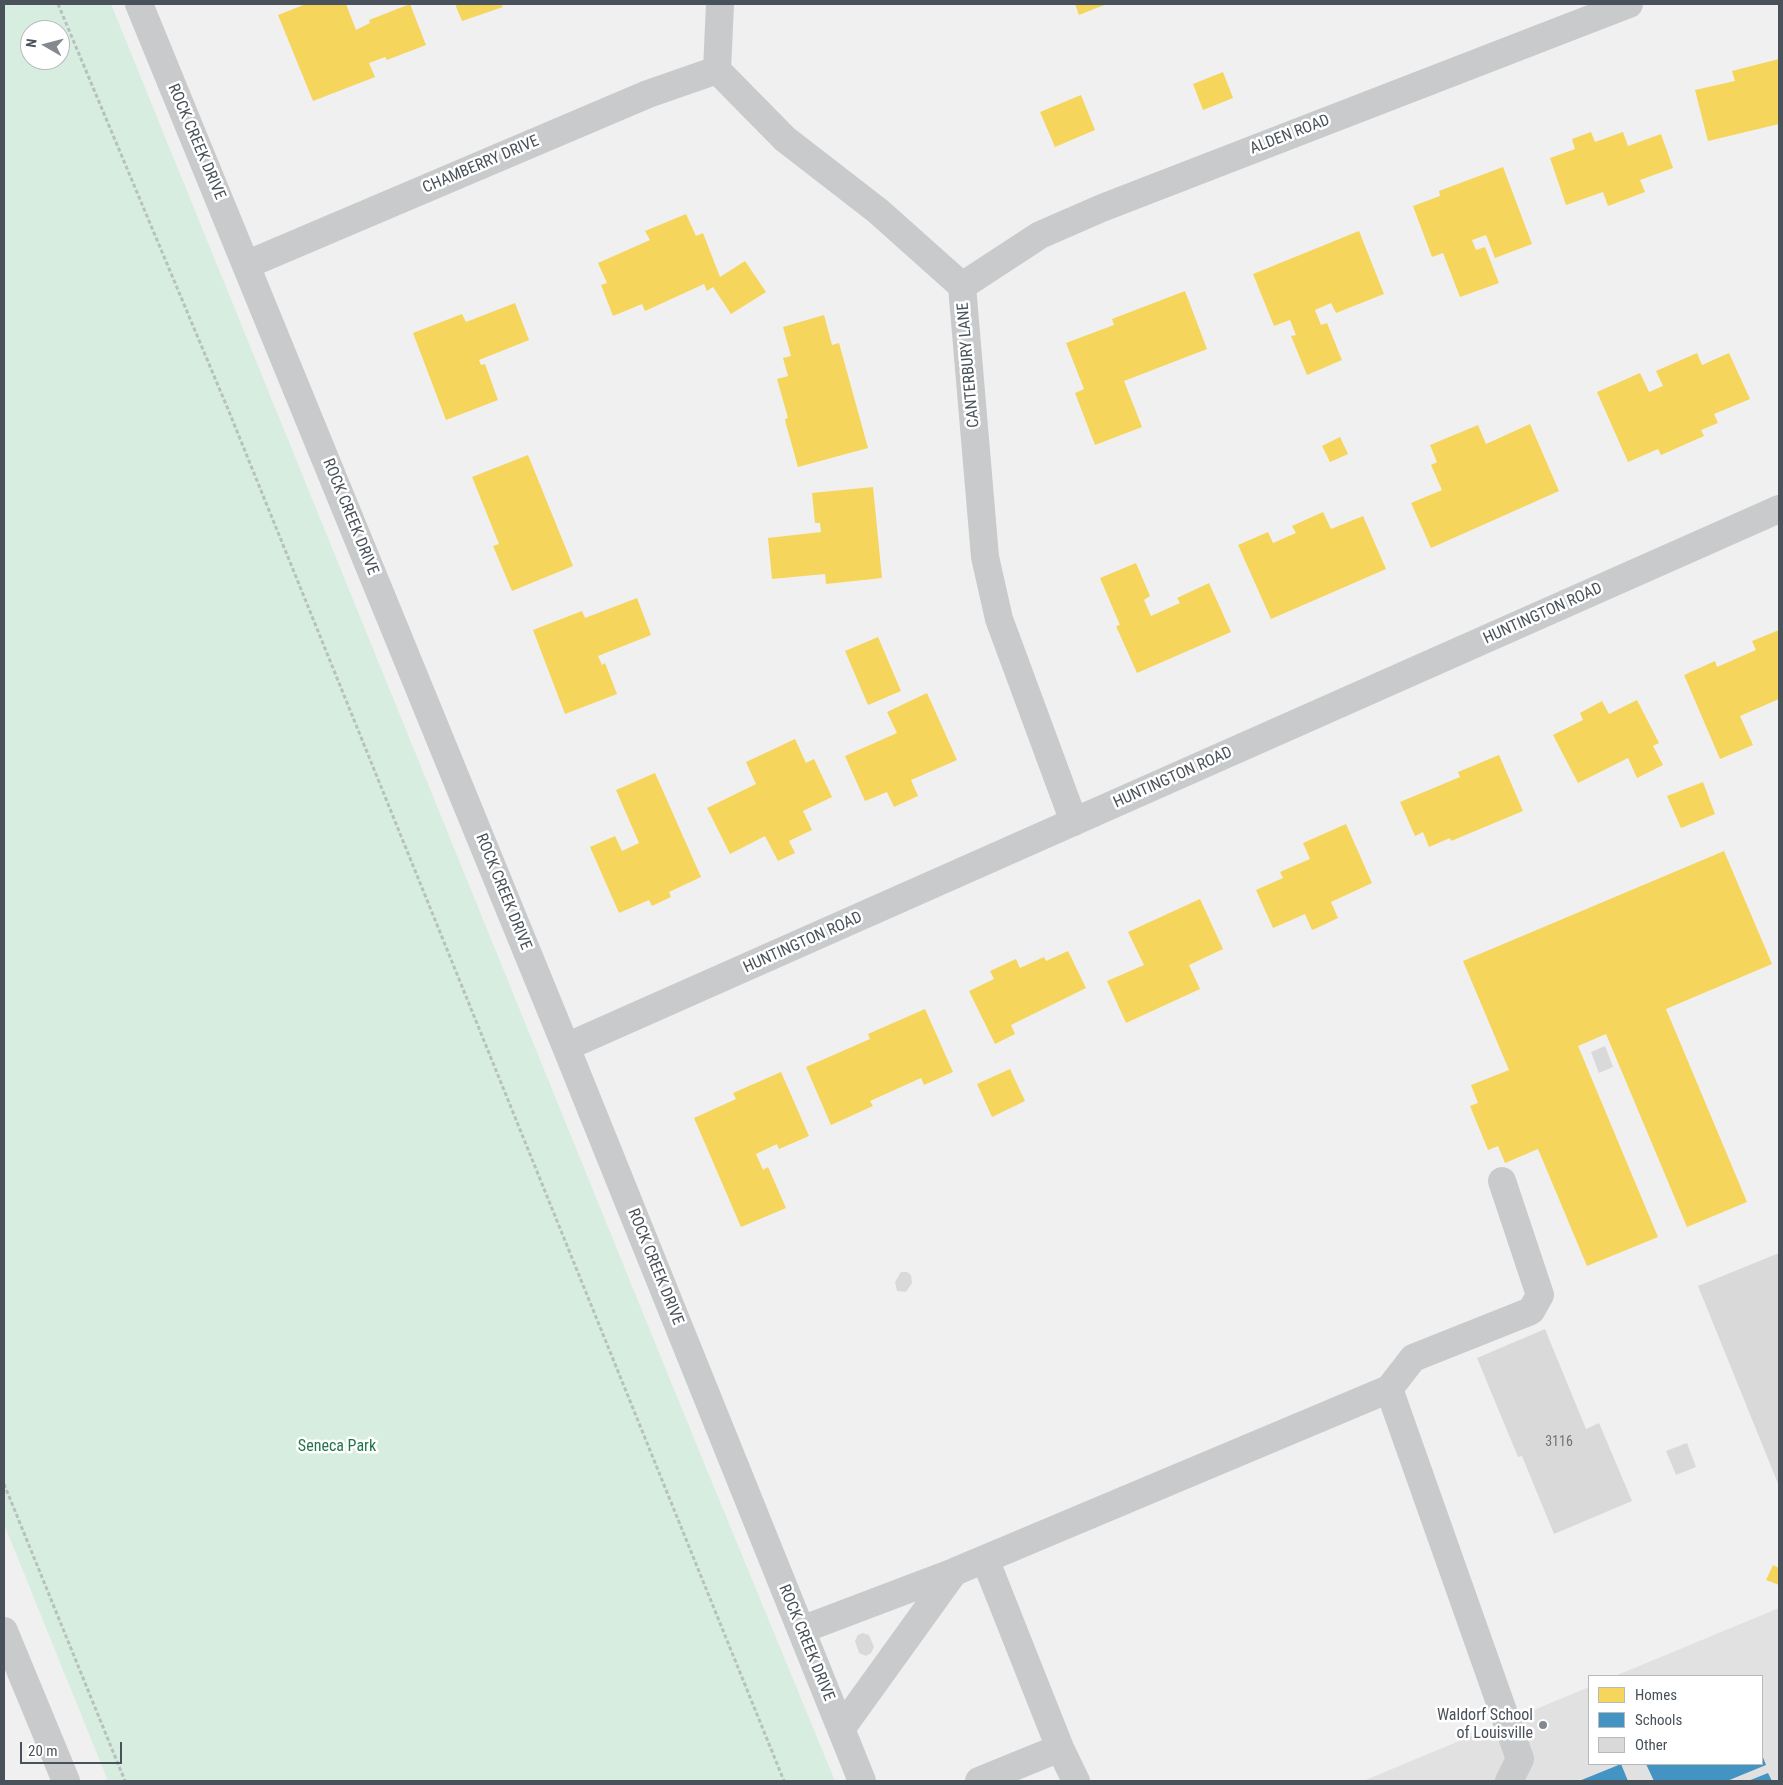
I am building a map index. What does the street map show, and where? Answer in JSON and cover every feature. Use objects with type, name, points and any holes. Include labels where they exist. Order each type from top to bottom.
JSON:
[{"type":"street","name":"ROCK CREEK DRIVE","points":[[140,4],[566,1047],[862,1781]]},
{"type":"street","points":[[717,70],[720,4]]},
{"type":"street","name":"ALDEN ROAD","points":[[962,286],[1040,235],[1102,208],[1629,4]]},
{"type":"street","name":"CHAMBERRY DRIVE","points":[[246,265],[648,94],[717,70]]},
{"type":"street","name":"CANTERBURY LANE","points":[[717,70],[785,139],[878,211],[962,286],[985,557],[999,619],[1074,822]]},
{"type":"street","name":"HUNTINGTON ROAD","points":[[566,1047],[1779,509]]},
{"type":"street","points":[[801,1630],[954,1572],[1389,1389],[1413,1358],[1531,1311],[1540,1295],[1502,1181]]},
{"type":"street","points":[[1389,1389],[1520,1759],[1509,1781]]},
{"type":"street","points":[[985,1559],[1060,1748],[1076,1781]]},
{"type":"street","points":[[841,1729],[954,1572]]},
{"type":"street","points":[[4,1631],[66,1781]]},
{"type":"street","points":[[979,1781],[1060,1748]]},
{"type":"path","points":[[58,4],[237,432],[784,1781]]},
{"type":"path","points":[[4,1484],[124,1781]]},
{"type":"shaded area","name":"Waldorf School of Louisville","points":[[1779,1608],[1779,1781],[1363,1781],[1588,1687],[1588,1765],[1763,1765],[1763,1675],[1617,1675]]},
{"type":"green space","name":"Seneca Park","points":[[4,4],[111,4],[835,1781],[108,1781],[4,1524]]},
{"type":"building: Homes","points":[[306,4],[346,4],[356,30],[370,23],[369,20],[410,4],[426,45],[387,60],[385,57],[369,63],[375,77],[313,101],[278,15]]},
{"type":"building: Homes","points":[[455,4],[501,4],[503,7],[462,21]]},
{"type":"building: Homes","points":[[1075,4],[1107,4],[1079,15]]},
{"type":"building: Homes","points":[[1779,59],[1779,124],[1708,141],[1695,90],[1735,81],[1732,71]]},
{"type":"building: Homes","points":[[1223,72],[1233,98],[1203,110],[1193,84]]},
{"type":"building: Homes","points":[[1081,95],[1095,130],[1055,147],[1040,112]]},
{"type":"building: Homes","points":[[1591,132],[1595,142],[1623,132],[1628,146],[1661,134],[1673,168],[1640,180],[1645,192],[1608,206],[1603,192],[1566,205],[1550,158],[1575,149],[1572,139]]},
{"type":"building: Homes","points":[[1503,167],[1532,244],[1495,258],[1486,235],[1472,240],[1476,250],[1485,247],[1499,283],[1460,297],[1443,253],[1432,257],[1413,206],[1440,196],[1439,191]]},
{"type":"building: Homes","points":[[686,214],[696,236],[703,233],[720,277],[745,261],[766,292],[731,314],[713,287],[707,291],[704,284],[645,311],[642,304],[613,316],[601,285],[607,283],[598,263],[650,240],[645,231]]},
{"type":"building: Homes","points":[[1359,231],[1384,294],[1336,313],[1331,303],[1315,310],[1321,325],[1327,323],[1342,360],[1307,375],[1291,336],[1296,335],[1290,320],[1274,326],[1253,274]]},
{"type":"building: Homes","points":[[1185,291],[1207,349],[1124,381],[1142,427],[1095,445],[1075,393],[1084,389],[1066,343],[1114,325],[1112,319]]},
{"type":"building: Homes","points":[[515,303],[529,340],[479,360],[481,365],[485,364],[498,400],[446,420],[413,333],[462,314],[466,322]]},
{"type":"building: Homes","points":[[824,315],[832,345],[839,343],[868,448],[798,467],[786,424],[785,419],[788,418],[777,379],[788,376],[783,358],[791,356],[783,327]]},
{"type":"building: Homes","points":[[1697,353],[1702,365],[1729,353],[1750,399],[1714,414],[1718,423],[1701,430],[1704,436],[1661,455],[1658,449],[1628,462],[1597,392],[1640,373],[1649,392],[1663,386],[1656,371]]},
{"type":"building: Homes","points":[[1530,424],[1559,491],[1431,548],[1411,503],[1442,490],[1431,465],[1437,462],[1430,445],[1478,425],[1486,444]]},
{"type":"building: Homes","points":[[1340,437],[1348,454],[1330,462],[1322,446]]},
{"type":"building: Homes","points":[[528,455],[573,566],[512,591],[493,546],[499,544],[472,477]]},
{"type":"building: Homes","points":[[873,487],[882,578],[826,584],[825,574],[772,579],[768,538],[821,532],[820,523],[815,523],[812,493]]},
{"type":"building: Homes","points":[[1323,512],[1331,529],[1363,516],[1386,569],[1271,619],[1238,545],[1268,532],[1273,543],[1296,533],[1292,526]]},
{"type":"building: Homes","points":[[1136,563],[1150,596],[1144,600],[1151,616],[1180,603],[1177,598],[1209,583],[1231,632],[1137,673],[1116,626],[1120,625],[1100,578]]},
{"type":"building: Homes","points":[[637,598],[651,635],[598,656],[602,665],[605,663],[617,694],[565,714],[533,630],[582,611],[585,618]]},
{"type":"building: Homes","points":[[1779,630],[1779,699],[1740,716],[1753,745],[1720,759],[1684,675],[1715,661],[1717,667],[1756,650],[1752,641]]},
{"type":"building: Homes","points":[[878,637],[901,691],[868,705],[845,651]]},
{"type":"building: Homes","points":[[927,693],[957,760],[911,780],[918,796],[894,807],[887,792],[865,801],[845,756],[897,733],[887,712]]},
{"type":"building: Homes","points":[[1637,700],[1659,743],[1653,746],[1663,765],[1637,778],[1628,758],[1578,783],[1553,735],[1583,720],[1580,713],[1602,701],[1609,714]]},
{"type":"building: Homes","points":[[795,739],[806,763],[814,759],[832,797],[803,811],[812,830],[789,841],[795,853],[778,861],[765,836],[730,854],[707,808],[756,784],[746,762]]},
{"type":"building: Homes","points":[[1499,755],[1523,811],[1451,841],[1450,838],[1429,847],[1423,832],[1415,836],[1400,802],[1460,777],[1458,772]]},
{"type":"building: Homes","points":[[655,773],[701,877],[669,892],[671,897],[652,906],[649,900],[619,913],[590,847],[615,836],[622,851],[639,843],[616,790]]},
{"type":"building: Homes","points":[[1703,782],[1715,814],[1681,828],[1667,796]]},
{"type":"building: Homes","points":[[1346,824],[1372,883],[1331,902],[1338,918],[1317,928],[1312,930],[1305,914],[1273,928],[1256,890],[1283,878],[1280,872],[1310,859],[1303,843]]},
{"type":"building: Homes","points":[[1724,851],[1772,964],[1666,1009],[1747,1202],[1687,1227],[1606,1034],[1578,1046],[1658,1237],[1587,1266],[1538,1149],[1505,1163],[1498,1146],[1488,1150],[1470,1106],[1478,1103],[1471,1085],[1509,1070],[1463,961]]},
{"type":"building: Homes","points":[[1200,899],[1223,949],[1189,965],[1200,989],[1126,1023],[1107,981],[1144,965],[1128,932]]},
{"type":"building: Homes","points":[[1068,951],[1086,988],[1011,1025],[1015,1034],[995,1044],[969,991],[994,979],[990,971],[1016,959],[1020,968],[1044,957],[1046,961]]},
{"type":"building: Homes","points":[[925,1009],[953,1072],[924,1085],[921,1078],[870,1101],[873,1106],[831,1125],[806,1067],[870,1039],[868,1034]]},
{"type":"building: Homes","points":[[1010,1069],[1025,1101],[992,1117],[977,1084]]},
{"type":"building: Homes","points":[[781,1072],[809,1136],[779,1149],[777,1144],[756,1154],[763,1170],[768,1167],[786,1208],[741,1227],[694,1118],[736,1099],[733,1093]]},
{"type":"building: Homes","points":[[1773,1565],[1779,1568],[1779,1585],[1766,1580]]},
{"type":"building: Schools","points":[[1763,1758],[1766,1765],[1727,1781],[1654,1781],[1646,1765],[1763,1765]]},
{"type":"building: Schools","points":[[1621,1765],[1628,1781],[1579,1781]]},
{"type":"building: Schools","points":[[1768,1773],[1772,1781],[1748,1781]]},
{"type":"building: Other","points":[[1605,1046],[1613,1067],[1599,1073],[1591,1052]]},
{"type":"building: Other","points":[[1779,1253],[1779,1486],[1698,1286]]},
{"type":"building: Other","points":[[901,1272],[907,1272],[911,1275],[912,1283],[906,1292],[897,1291],[895,1282]]},
{"type":"building: Other","points":[[1545,1329],[1586,1429],[1599,1423],[1632,1501],[1554,1534],[1522,1456],[1518,1457],[1477,1358]]},
{"type":"building: Other","points":[[1687,1443],[1696,1467],[1676,1475],[1666,1451]]},
{"type":"building: Other","points":[[863,1633],[869,1635],[874,1647],[871,1653],[866,1656],[859,1653],[855,1641],[858,1635]]},
{"type":"place","name":"Waldorf School of Louisville","points":[[1543,1725]]}]
